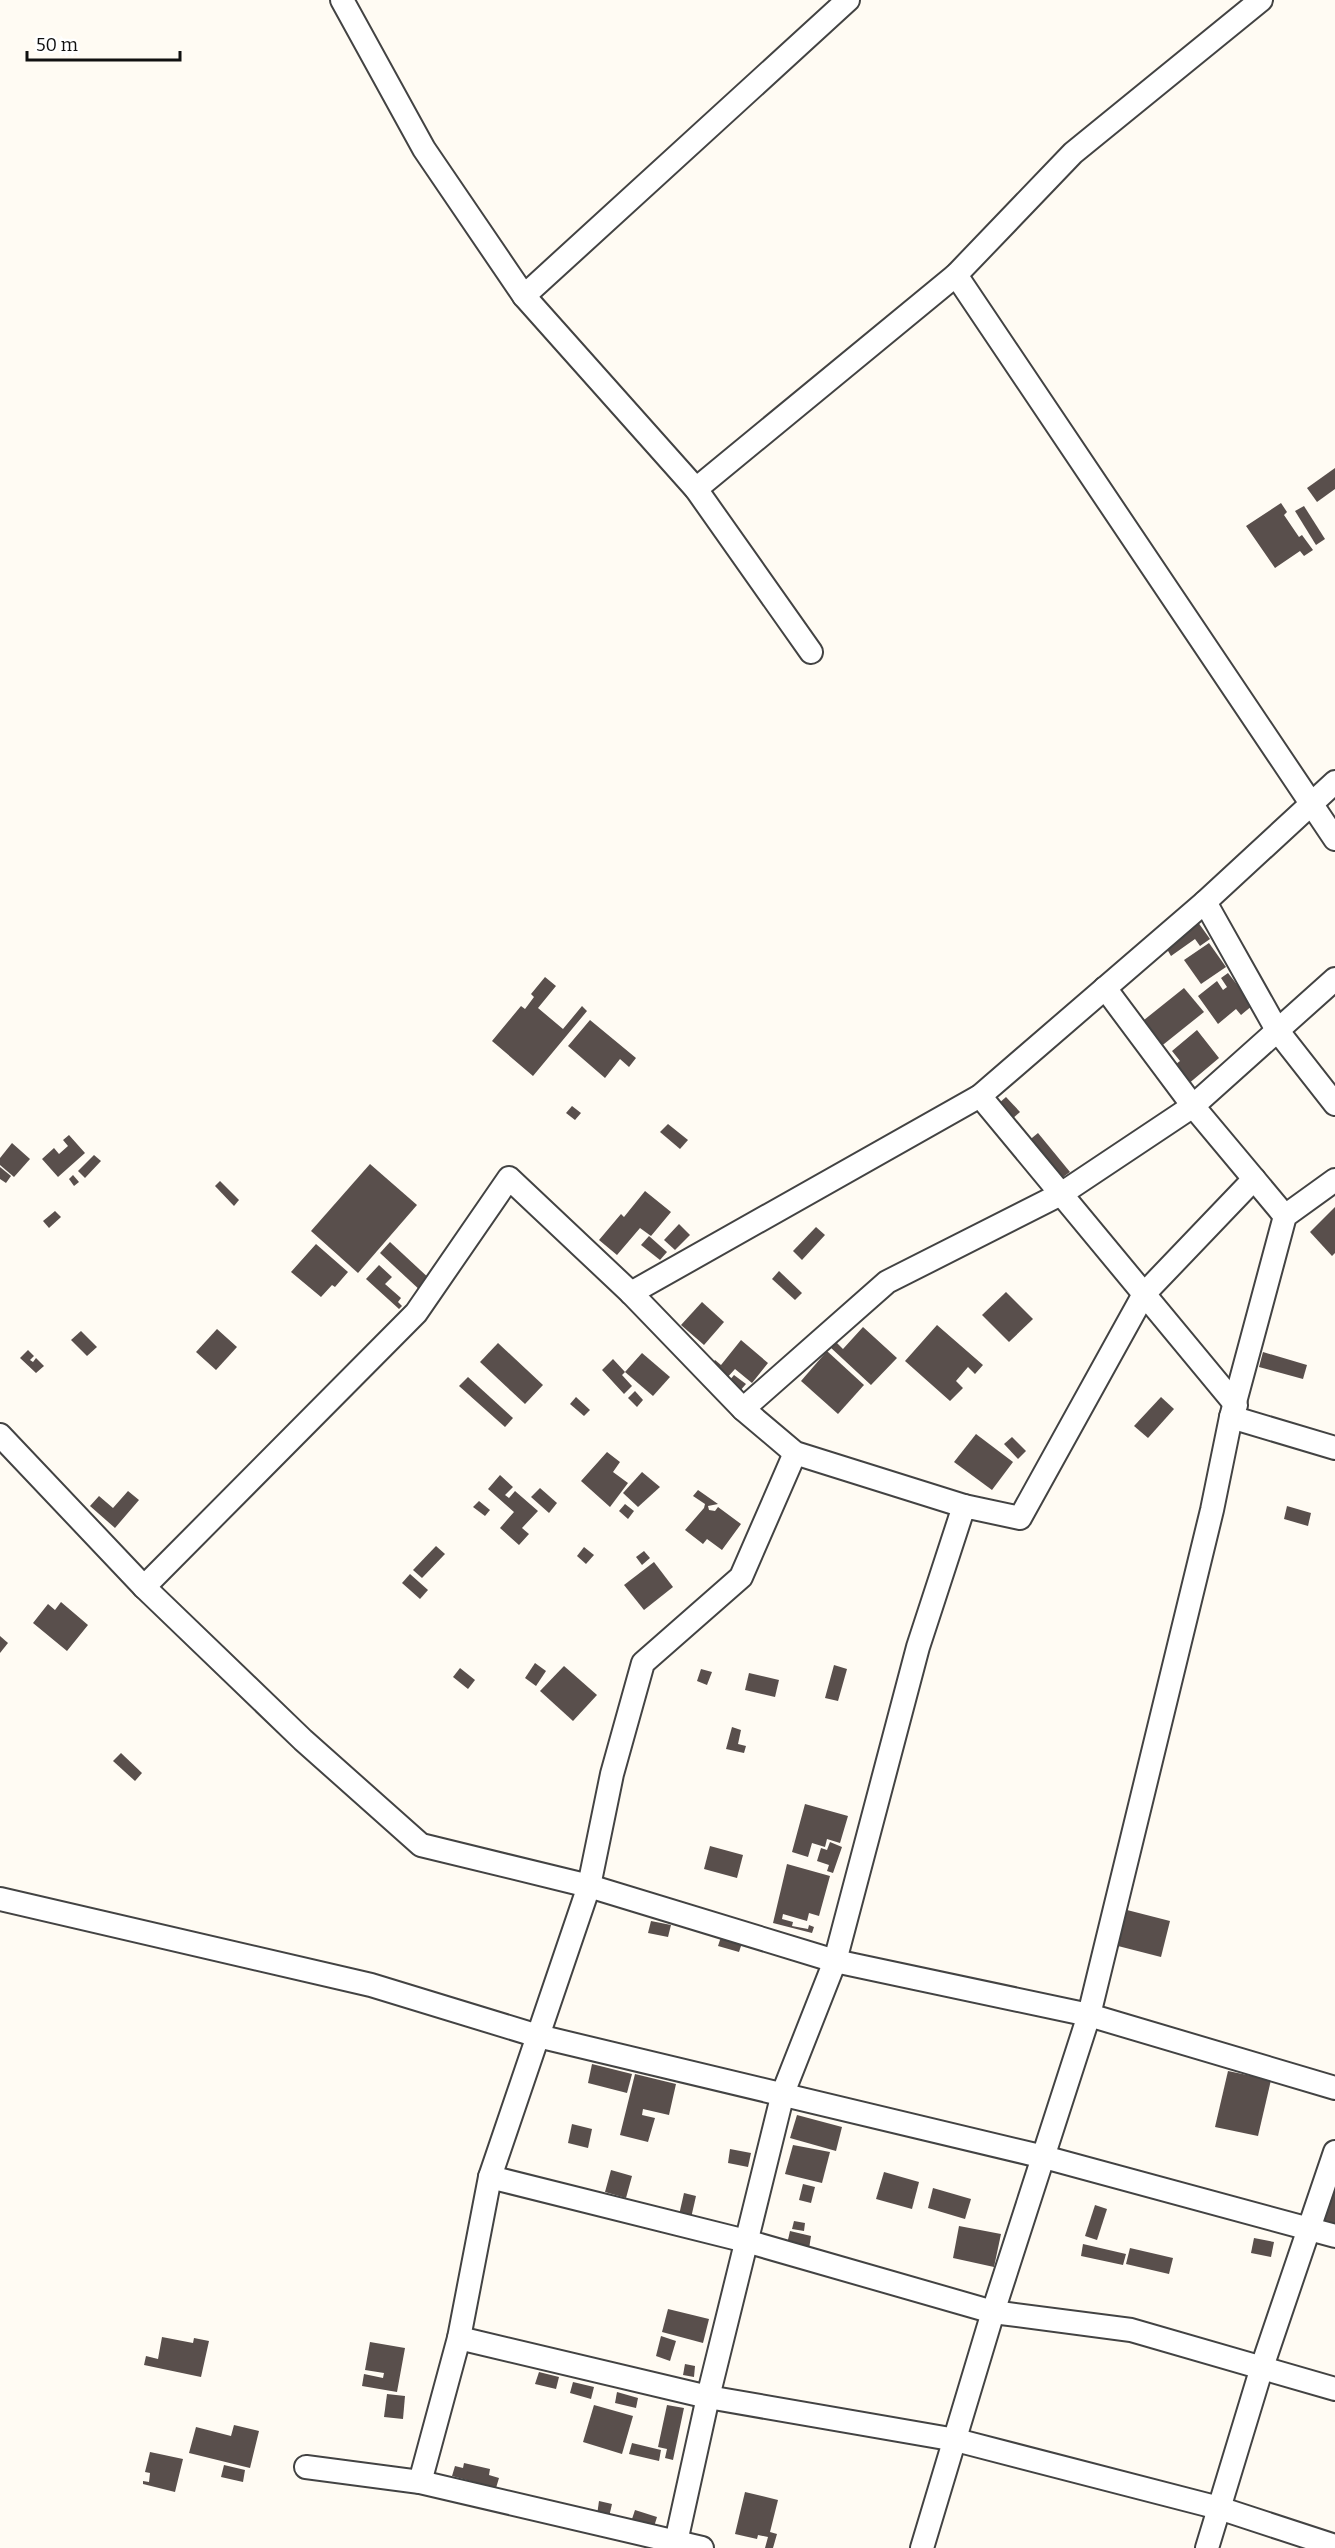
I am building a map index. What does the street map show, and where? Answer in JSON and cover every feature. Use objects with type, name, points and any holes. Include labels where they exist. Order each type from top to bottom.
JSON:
[{"type":"street","points":[[342,0],[424,149],[524,296],[696,489],[811,651]]},
{"type":"street","points":[[524,296],[848,0]]},
{"type":"street","points":[[696,489],[957,275],[1073,153],[1262,0]]},
{"type":"street","points":[[957,275],[1335,839]]},
{"type":"street","points":[[632,1293],[980,1096],[1205,902],[1335,782]]},
{"type":"street","points":[[1205,902],[1277,1030],[1335,1104]]},
{"type":"street","points":[[743,1409],[887,1282],[1061,1194],[1192,1106],[1335,979]]},
{"type":"street","points":[[1105,988],[1192,1106],[1285,1216]]},
{"type":"street","points":[[980,1096],[1144,1294],[1234,1411],[1335,1448]]},
{"type":"street","points":[[144,1587],[416,1313],[509,1178],[632,1293],[743,1409],[795,1453],[964,1506],[1020,1518],[1144,1294],[1254,1179]]},
{"type":"street","points":[[922,2548],[993,2312],[1089,2014],[1234,1411],[1285,1216],[1335,1180]]},
{"type":"street","points":[[0,1435],[144,1587],[303,1740],[421,1845],[589,1886],[835,1961],[1089,2014],[1335,2088]]},
{"type":"street","points":[[420,2482],[459,2338],[490,2177],[589,1886],[612,1774],[643,1663],[741,1576],[795,1453]]},
{"type":"street","points":[[676,2542],[708,2397],[783,2093],[835,1961],[918,1647],[964,1506]]},
{"type":"street","points":[[0,1899],[371,1985],[538,2036],[1044,2157],[1335,2236]]},
{"type":"street","points":[[1207,2548],[1262,2367],[1335,2152]]},
{"type":"street","points":[[490,2177],[746,2241],[993,2312],[1131,2330],[1335,2389]]},
{"type":"street","points":[[459,2338],[708,2397],[956,2440],[1219,2508],[1335,2546]]},
{"type":"street","points":[[306,2467],[420,2482],[702,2548]]},
{"type":"building","points":[[1335,468],[1335,489],[1317,502],[1307,488]]},
{"type":"building","points":[[1281,503],[1287,512],[1284,515],[1299,537],[1302,535],[1313,550],[1304,556],[1300,551],[1275,568],[1246,526]]},
{"type":"building","points":[[1304,506],[1325,539],[1316,545],[1295,511]]},
{"type":"building","points":[[1195,918],[1210,939],[1200,946],[1195,939],[1171,956],[1164,944]]},
{"type":"building","points":[[1209,943],[1226,967],[1201,984],[1184,960]]},
{"type":"building","points":[[1228,973],[1253,1005],[1241,1015],[1236,1009],[1218,1024],[1198,996],[1217,981],[1223,990],[1227,987],[1221,978]]},
{"type":"building","points":[[545,977],[556,986],[538,1008],[563,1029],[582,1006],[587,1011],[533,1076],[492,1041],[521,1006],[525,1009],[534,997],[531,994]]},
{"type":"building","points":[[1184,988],[1204,1012],[1159,1048],[1139,1024]]},
{"type":"building","points":[[590,1020],[636,1058],[629,1067],[620,1059],[605,1078],[568,1046]]},
{"type":"building","points":[[1197,1030],[1219,1058],[1187,1085],[1172,1067],[1180,1061],[1172,1051]]},
{"type":"building","points":[[1006,1097],[1020,1112],[1012,1119],[998,1104]]},
{"type":"building","points":[[572,1106],[581,1113],[575,1120],[566,1113]]},
{"type":"building","points":[[668,1124],[688,1140],[680,1149],[660,1132]]},
{"type":"building","points":[[1038,1133],[1070,1172],[1059,1180],[1027,1142]]},
{"type":"building","points":[[69,1135],[85,1153],[58,1177],[42,1159],[54,1148],[59,1154],[68,1146],[63,1140]]},
{"type":"building","points":[[12,1143],[30,1159],[14,1177],[0,1165],[0,1158]]},
{"type":"building","points":[[94,1155],[101,1161],[85,1178],[78,1171]]},
{"type":"building","points":[[370,1164],[417,1205],[358,1273],[311,1231]]},
{"type":"building","points":[[0,1167],[11,1176],[6,1183],[0,1179]]},
{"type":"building","points":[[73,1175],[79,1182],[74,1186],[69,1179]]},
{"type":"building","points":[[220,1181],[239,1200],[234,1206],[215,1186]]},
{"type":"building","points":[[645,1191],[671,1212],[651,1236],[640,1228],[617,1255],[599,1240],[621,1214],[624,1217]]},
{"type":"building","points":[[1335,1207],[1335,1253],[1332,1256],[1310,1232]]},
{"type":"building","points":[[55,1211],[61,1217],[49,1228],[43,1221]]},
{"type":"building","points":[[679,1224],[690,1235],[675,1250],[664,1240]]},
{"type":"building","points":[[816,1227],[825,1235],[802,1260],[793,1251]]},
{"type":"building","points":[[649,1236],[667,1252],[660,1260],[641,1245]]},
{"type":"building","points":[[390,1242],[432,1281],[422,1292],[380,1253]]},
{"type":"building","points":[[316,1244],[348,1272],[335,1287],[332,1285],[321,1297],[291,1272]]},
{"type":"building","points":[[379,1265],[392,1277],[385,1284],[401,1298],[398,1302],[402,1306],[399,1309],[366,1279]]},
{"type":"building","points":[[779,1271],[802,1293],[795,1300],[772,1279]]},
{"type":"building","points":[[1006,1292],[1033,1319],[1009,1342],[982,1315]]},
{"type":"building","points":[[702,1302],[724,1322],[704,1345],[681,1325]]},
{"type":"building","points":[[937,1325],[983,1365],[975,1374],[968,1367],[956,1381],[963,1388],[950,1401],[905,1361]]},
{"type":"building","points":[[863,1327],[897,1358],[871,1385],[830,1347],[836,1342],[843,1349]]},
{"type":"building","points":[[217,1329],[237,1347],[216,1370],[196,1352]]},
{"type":"building","points":[[81,1331],[97,1347],[87,1356],[71,1340]]},
{"type":"building","points":[[741,1340],[768,1363],[752,1383],[735,1369],[726,1379],[710,1366],[715,1360],[721,1365]]},
{"type":"building","points":[[498,1343],[543,1385],[525,1404],[480,1362]]},
{"type":"building","points":[[28,1350],[34,1356],[30,1360],[33,1362],[36,1358],[44,1366],[36,1373],[20,1358]]},
{"type":"building","points":[[827,1351],[864,1385],[838,1414],[801,1381]]},
{"type":"building","points":[[1263,1352],[1307,1365],[1303,1379],[1259,1367]]},
{"type":"building","points":[[642,1353],[670,1377],[653,1396],[625,1372]]},
{"type":"building","points":[[613,1359],[625,1372],[622,1375],[632,1386],[624,1394],[602,1370]]},
{"type":"building","points":[[734,1375],[746,1384],[739,1392],[728,1382]]},
{"type":"building","points":[[468,1377],[513,1418],[505,1427],[459,1386]]},
{"type":"building","points":[[635,1391],[643,1400],[637,1407],[628,1398]]},
{"type":"building","points":[[576,1397],[590,1410],[584,1416],[570,1404]]},
{"type":"building","points":[[1161,1397],[1174,1409],[1148,1438],[1134,1426]]},
{"type":"building","points":[[976,1434],[1013,1462],[992,1490],[954,1462]]},
{"type":"building","points":[[1012,1437],[1026,1451],[1018,1459],[1004,1444]]},
{"type":"building","points":[[607,1452],[620,1462],[613,1472],[628,1483],[610,1507],[581,1481]]},
{"type":"building","points":[[642,1472],[660,1487],[638,1507],[623,1493]]},
{"type":"building","points":[[500,1475],[513,1487],[505,1495],[509,1498],[515,1491],[538,1511],[522,1528],[529,1534],[519,1545],[500,1528],[514,1512],[488,1489]]},
{"type":"building","points":[[540,1488],[557,1503],[549,1513],[531,1497]]},
{"type":"building","points":[[698,1490],[718,1504],[708,1506],[709,1510],[715,1511],[718,1507],[741,1524],[722,1550],[707,1539],[703,1544],[685,1530],[704,1508],[705,1504],[693,1496]]},
{"type":"building","points":[[128,1491],[139,1500],[115,1528],[90,1506],[99,1496],[113,1508]]},
{"type":"building","points":[[479,1501],[490,1510],[485,1516],[473,1507]]},
{"type":"building","points":[[625,1504],[634,1511],[628,1519],[619,1511]]},
{"type":"building","points":[[1287,1506],[1311,1513],[1308,1526],[1284,1519]]},
{"type":"building","points":[[436,1546],[445,1554],[422,1578],[413,1570]]},
{"type":"building","points":[[584,1547],[594,1555],[586,1564],[577,1556]]},
{"type":"building","points":[[644,1551],[650,1558],[642,1565],[636,1557]]},
{"type":"building","points":[[654,1562],[673,1587],[644,1610],[624,1585]]},
{"type":"building","points":[[410,1574],[428,1590],[420,1599],[402,1583]]},
{"type":"building","points":[[61,1602],[88,1625],[67,1651],[33,1623],[48,1604],[55,1610]]},
{"type":"building","points":[[0,1636],[8,1643],[0,1653]]},
{"type":"building","points":[[535,1663],[546,1671],[536,1686],[525,1678]]},
{"type":"building","points":[[834,1665],[847,1669],[838,1701],[825,1698]]},
{"type":"building","points":[[564,1666],[597,1695],[573,1721],[540,1691]]},
{"type":"building","points":[[460,1668],[475,1680],[468,1689],[453,1677]]},
{"type":"building","points":[[701,1669],[712,1672],[707,1685],[697,1681]]},
{"type":"building","points":[[749,1673],[779,1680],[775,1697],[745,1690]]},
{"type":"building","points":[[732,1727],[741,1730],[738,1744],[746,1746],[744,1753],[726,1749]]},
{"type":"building","points":[[121,1753],[142,1773],[135,1781],[113,1761]]},
{"type":"building","points":[[805,1804],[848,1816],[840,1843],[827,1839],[825,1847],[812,1843],[808,1857],[792,1852]]},
{"type":"building","points":[[830,1842],[842,1847],[833,1873],[827,1871],[829,1865],[817,1861],[821,1848],[827,1850]]},
{"type":"building","points":[[710,1846],[743,1855],[737,1878],[704,1869]]},
{"type":"building","points":[[787,1864],[830,1876],[819,1916],[809,1913],[807,1921],[783,1914],[782,1919],[793,1922],[792,1926],[808,1929],[809,1925],[814,1927],[812,1933],[773,1923]]},
{"type":"building","points":[[1127,1910],[1170,1921],[1161,1957],[1118,1946]]},
{"type":"building","points":[[651,1921],[671,1925],[668,1937],[648,1933]]},
{"type":"building","points":[[721,1937],[742,1943],[739,1952],[718,1946]]},
{"type":"building","points":[[592,2064],[632,2074],[627,2093],[588,2083]]},
{"type":"building","points":[[1228,2071],[1271,2080],[1258,2136],[1215,2127]]},
{"type":"building","points":[[635,2074],[676,2084],[669,2115],[643,2109],[642,2115],[655,2118],[648,2142],[620,2135]]},
{"type":"building","points":[[797,2115],[842,2127],[836,2151],[790,2138]]},
{"type":"building","points":[[572,2124],[592,2129],[588,2148],[568,2143]]},
{"type":"building","points":[[793,2145],[830,2152],[822,2183],[785,2174]]},
{"type":"building","points":[[730,2149],[751,2153],[748,2167],[728,2163]]},
{"type":"building","points":[[611,2170],[632,2176],[626,2198],[605,2192]]},
{"type":"building","points":[[884,2172],[919,2182],[912,2209],[876,2199]]},
{"type":"building","points":[[803,2184],[815,2187],[811,2203],[799,2200]]},
{"type":"building","points":[[1335,2186],[1335,2226],[1318,2222]]},
{"type":"building","points":[[933,2188],[971,2199],[965,2219],[928,2208]]},
{"type":"building","points":[[684,2193],[696,2196],[691,2218],[679,2215]]},
{"type":"building","points":[[1095,2205],[1107,2209],[1097,2240],[1085,2236]]},
{"type":"building","points":[[794,2221],[805,2223],[804,2231],[792,2229]]},
{"type":"building","points":[[959,2226],[1001,2234],[994,2267],[953,2258]]},
{"type":"building","points":[[790,2231],[811,2236],[809,2249],[787,2244]]},
{"type":"building","points":[[1254,2238],[1274,2242],[1271,2257],[1251,2253]]},
{"type":"building","points":[[1083,2244],[1126,2254],[1123,2265],[1081,2256]]},
{"type":"building","points":[[1130,2248],[1173,2258],[1169,2274],[1126,2264]]},
{"type":"building","points":[[668,2309],[709,2319],[703,2343],[662,2332]]},
{"type":"building","points":[[661,2336],[676,2341],[670,2361],[656,2356]]},
{"type":"building","points":[[162,2337],[193,2343],[194,2338],[209,2341],[201,2377],[144,2365],[146,2356],[158,2359]]},
{"type":"building","points":[[370,2342],[405,2348],[397,2392],[362,2386],[364,2374],[383,2378],[384,2373],[365,2370]]},
{"type":"building","points":[[685,2364],[695,2366],[694,2377],[683,2375]]},
{"type":"building","points":[[539,2372],[559,2377],[556,2389],[535,2384]]},
{"type":"building","points":[[573,2382],[594,2387],[591,2399],[570,2393]]},
{"type":"building","points":[[617,2392],[638,2398],[636,2408],[615,2403]]},
{"type":"building","points":[[387,2394],[405,2396],[403,2419],[384,2417]]},
{"type":"building","points":[[594,2405],[633,2416],[622,2454],[583,2442]]},
{"type":"building","points":[[667,2405],[684,2408],[673,2460],[665,2458],[667,2449],[658,2447]]},
{"type":"building","points":[[234,2425],[259,2431],[250,2468],[189,2453],[196,2427],[231,2436]]},
{"type":"building","points":[[632,2443],[661,2450],[659,2461],[629,2454]]},
{"type":"building","points":[[150,2452],[183,2459],[175,2492],[143,2484],[143,2481],[149,2482],[150,2473],[145,2472]]},
{"type":"building","points":[[464,2463],[490,2469],[489,2475],[499,2478],[496,2488],[452,2476],[455,2466],[463,2468]]},
{"type":"building","points":[[224,2465],[245,2470],[243,2482],[221,2477]]},
{"type":"building","points":[[745,2492],[778,2500],[770,2532],[777,2534],[773,2548],[765,2548],[768,2537],[758,2535],[757,2539],[735,2534]]},
{"type":"building","points":[[599,2501],[612,2504],[609,2517],[597,2515]]},
{"type":"building","points":[[635,2510],[657,2517],[653,2530],[631,2522]]}]
